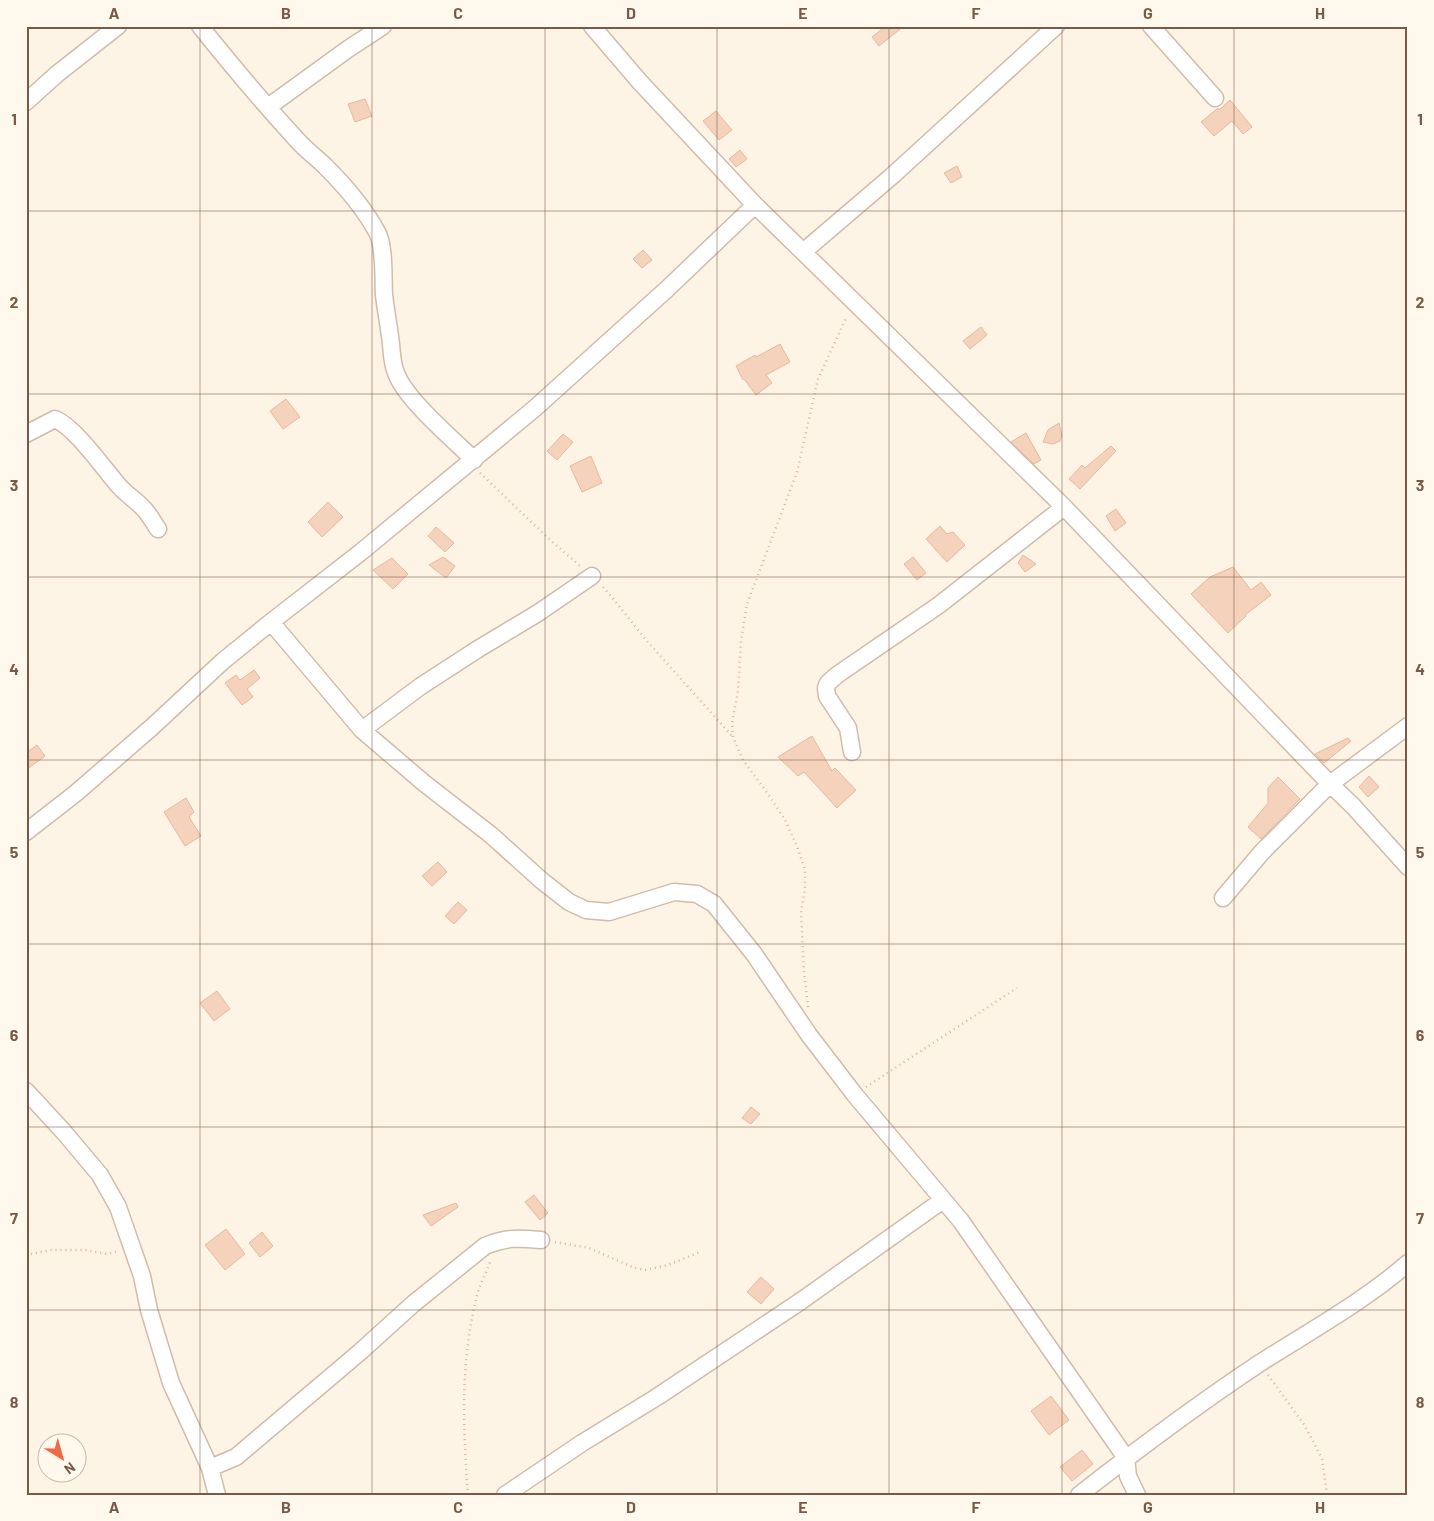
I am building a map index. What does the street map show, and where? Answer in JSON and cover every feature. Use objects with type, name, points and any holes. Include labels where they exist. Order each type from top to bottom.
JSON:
[{"type":"street","points":[[26,102],[57,74],[118,26]]},
{"type":"street","points":[[200,26],[245,83],[299,143],[351,194],[379,234],[382,251],[385,306],[392,359],[397,375],[423,410],[472,462]]},
{"type":"street","points":[[268,107],[383,26]]},
{"type":"street","points":[[592,26],[639,81],[755,205],[1064,507],[1353,806],[1408,867]]},
{"type":"street","points":[[803,252],[892,176],[1056,26]]},
{"type":"street","points":[[1151,26],[1215,98]]},
{"type":"street","points":[[26,832],[76,793],[152,727],[223,661],[361,552],[534,409],[667,289],[755,205]]},
{"type":"street","points":[[26,434],[55,419],[59,420],[90,451],[120,487],[145,510],[158,529]]},
{"type":"street","points":[[852,752],[848,728],[827,696],[826,688],[828,683],[939,605],[1064,507]]},
{"type":"street","points":[[362,730],[422,686],[538,613],[592,576]]},
{"type":"street","points":[[271,622],[362,730],[424,783],[491,835],[541,880],[569,902],[586,910],[609,912],[674,892],[697,894],[714,904],[754,954],[809,1035],[854,1095],[961,1221],[1126,1458],[1128,1476],[1137,1495]]},
{"type":"street","points":[[1223,898],[1262,852],[1330,784],[1408,726]]},
{"type":"street","points":[[26,1091],[64,1131],[100,1175],[118,1207],[142,1276],[148,1310],[172,1383],[210,1468],[217,1495]]},
{"type":"street","points":[[505,1495],[785,1312],[943,1200]]},
{"type":"street","points":[[210,1468],[236,1457],[360,1352],[413,1304],[485,1246],[498,1240],[512,1238],[542,1240]]},
{"type":"street","points":[[1079,1495],[1126,1458],[1259,1364],[1388,1280],[1408,1263]]},
{"type":"path","points":[[733,737],[732,723],[738,691],[741,641],[746,604],[797,472],[818,379],[854,301]]},
{"type":"path","points":[[472,462],[547,537],[592,576],[611,596],[646,640],[733,737],[743,760],[766,790],[785,820],[805,870],[805,888],[801,911],[808,1009]]},
{"type":"path","points":[[854,1095],[1017,988]]},
{"type":"path","points":[[468,1495],[464,1427],[466,1350],[478,1293],[498,1240]]},
{"type":"path","points":[[542,1240],[589,1248],[635,1268],[645,1270],[668,1265],[700,1252]]},
{"type":"path","points":[[26,1255],[50,1250],[84,1250],[108,1254],[131,1245]]},
{"type":"path","points":[[1259,1364],[1305,1426],[1316,1447],[1322,1460],[1327,1495]]},
{"type":"building","points":[[886,26],[904,26],[879,46],[872,37]]},
{"type":"building","points":[[365,99],[372,116],[355,122],[348,104]]},
{"type":"building","points":[[1230,100],[1252,127],[1243,134],[1232,121],[1214,136],[1201,122]]},
{"type":"building","points":[[716,111],[732,130],[719,140],[703,121]]},
{"type":"building","points":[[740,150],[747,159],[736,167],[729,159]]},
{"type":"building","points":[[957,166],[962,177],[951,183],[944,173]]},
{"type":"building","points":[[643,250],[652,260],[642,268],[633,259]]},
{"type":"building","points":[[981,327],[987,335],[970,349],[963,341]]},
{"type":"building","points":[[780,344],[790,362],[766,375],[772,383],[756,395],[743,380],[736,366]]},
{"type":"building","points":[[286,399],[300,417],[283,429],[270,411]]},
{"type":"building","points":[[1059,423],[1062,436],[1060,441],[1053,444],[1043,442],[1048,430]]},
{"type":"building","points":[[1026,433],[1041,460],[1034,464],[1011,442]]},
{"type":"building","points":[[563,434],[573,442],[557,460],[547,451]]},
{"type":"building","points":[[1111,446],[1116,451],[1080,489],[1069,479],[1082,465],[1085,468]]},
{"type":"building","points":[[591,456],[602,483],[582,492],[570,466]]},
{"type":"building","points":[[328,502],[343,517],[322,537],[308,522]]},
{"type":"building","points":[[1116,509],[1126,523],[1115,531],[1106,516]]},
{"type":"building","points":[[940,526],[947,534],[953,532],[965,545],[947,562],[926,539]]},
{"type":"building","points":[[436,527],[454,543],[445,552],[428,536]]},
{"type":"building","points":[[1023,555],[1036,564],[1025,572],[1018,563]]},
{"type":"building","points":[[443,557],[455,566],[446,578],[429,565]]},
{"type":"building","points":[[913,557],[926,573],[917,580],[904,564]]},
{"type":"building","points":[[392,558],[408,574],[393,589],[373,570]]},
{"type":"building","points":[[1233,567],[1251,590],[1261,582],[1271,595],[1245,615],[1228,633],[1191,594],[1210,577]]},
{"type":"building","points":[[254,670],[260,678],[247,689],[253,697],[242,705],[225,683],[236,675],[240,680]]},
{"type":"building","points":[[812,736],[832,771],[835,768],[856,790],[837,808],[804,772],[798,776],[778,757]]},
{"type":"building","points":[[1348,738],[1351,741],[1324,763],[1315,754]]},
{"type":"building","points":[[37,745],[45,756],[26,770],[26,753]]},
{"type":"building","points":[[1369,776],[1379,787],[1368,797],[1359,787]]},
{"type":"building","points":[[1278,777],[1300,799],[1261,839],[1248,827],[1268,803],[1268,788]]},
{"type":"building","points":[[186,798],[194,812],[189,817],[201,836],[185,846],[164,812]]},
{"type":"building","points":[[438,862],[447,872],[432,886],[422,876]]},
{"type":"building","points":[[458,902],[467,910],[454,924],[445,916]]},
{"type":"building","points":[[217,991],[230,1009],[214,1021],[200,1003]]},
{"type":"building","points":[[751,1107],[760,1114],[751,1124],[742,1118]]},
{"type":"building","points":[[534,1195],[548,1213],[540,1220],[525,1202]]},
{"type":"building","points":[[456,1203],[458,1207],[431,1226],[423,1215]]},
{"type":"building","points":[[226,1229],[245,1254],[225,1270],[205,1245]]},
{"type":"building","points":[[262,1232],[273,1246],[260,1257],[249,1243]]},
{"type":"building","points":[[761,1277],[774,1289],[761,1304],[747,1292]]},
{"type":"building","points":[[1051,1396],[1069,1420],[1049,1435],[1031,1411]]},
{"type":"building","points":[[1082,1450],[1093,1464],[1072,1481],[1060,1467]]}]
